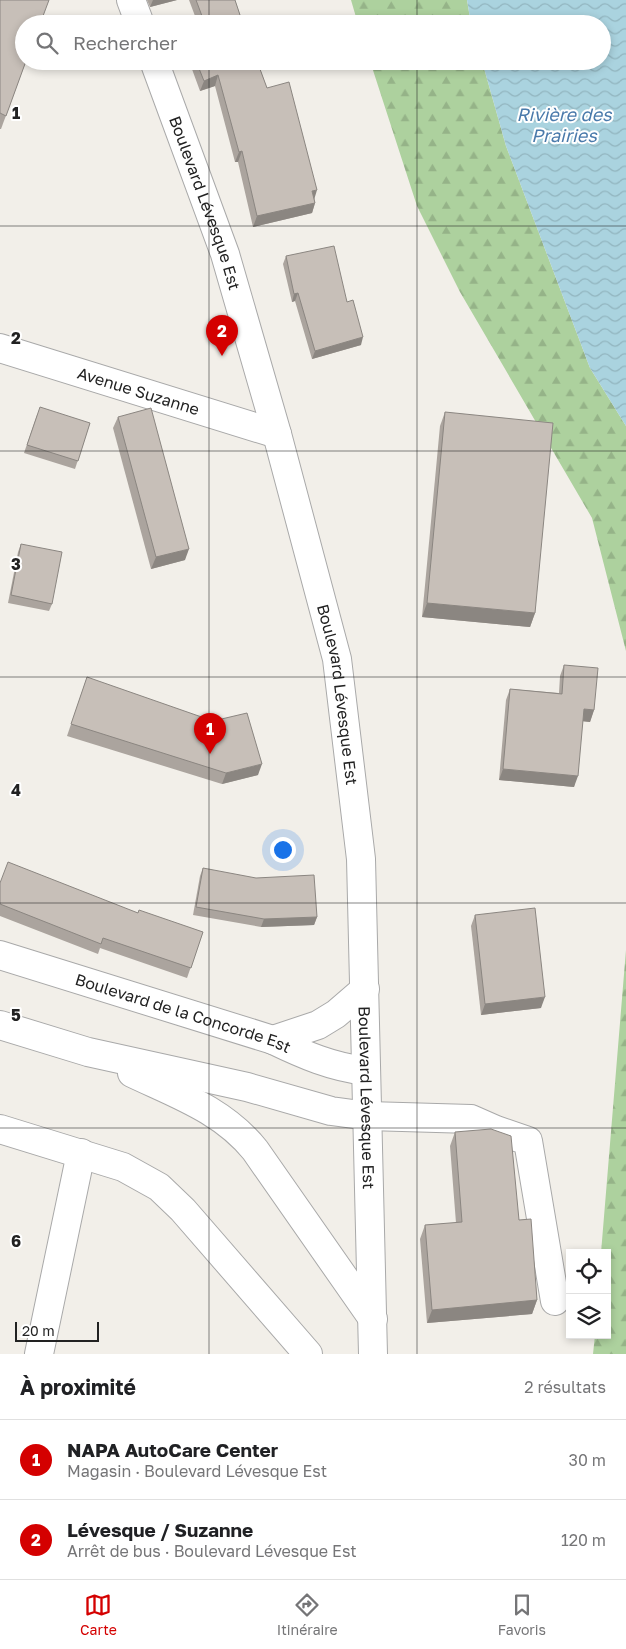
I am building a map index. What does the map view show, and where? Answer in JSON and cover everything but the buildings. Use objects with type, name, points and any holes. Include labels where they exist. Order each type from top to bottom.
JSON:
[{"type":"street","points":[[131,0],[137,15]]},
{"type":"street","name":"Boulevard Lévesque Est","points":[[157,70],[226,254],[277,434],[337,659],[361,859],[373,1354]]},
{"type":"street","name":"Avenue Suzanne","points":[[0,348],[277,434]]},
{"type":"street","name":"Boulevard de la Concorde Est","points":[[0,955],[273,1040],[309,1058],[340,1067],[366,1071]]},
{"type":"street","points":[[273,1040],[318,1025],[365,989]]},
{"type":"street","points":[[0,1026],[88,1052],[247,1087],[331,1111],[368,1116],[472,1119],[528,1141],[555,1301]]},
{"type":"street","points":[[88,1052],[208,1109],[236,1128],[254,1150],[373,1319]]},
{"type":"street","points":[[0,1128],[123,1167],[148,1180],[170,1195],[308,1354]]},
{"type":"street","points":[[39,1354],[81,1153]]},
{"type":"green space","points":[[351,0],[467,0],[470,15],[355,15]]},
{"type":"green space","points":[[373,70],[485,70],[506,146],[590,368],[626,426],[626,651],[592,518],[460,292],[417,206]]},
{"type":"green space","points":[[626,950],[626,1354],[593,1354],[595,1339],[611,1339],[611,1249],[601,1249]]},
{"type":"water","name":"Rivière des Prairies","points":[[467,0],[626,0],[626,426],[590,368],[506,146],[485,70],[611,70],[611,15],[470,15]]},
{"type":"place","name":"Lévesque / Suzanne","points":[[222,356]]},
{"type":"place","name":"NAPA AutoCare Center","points":[[210,754]]}]
